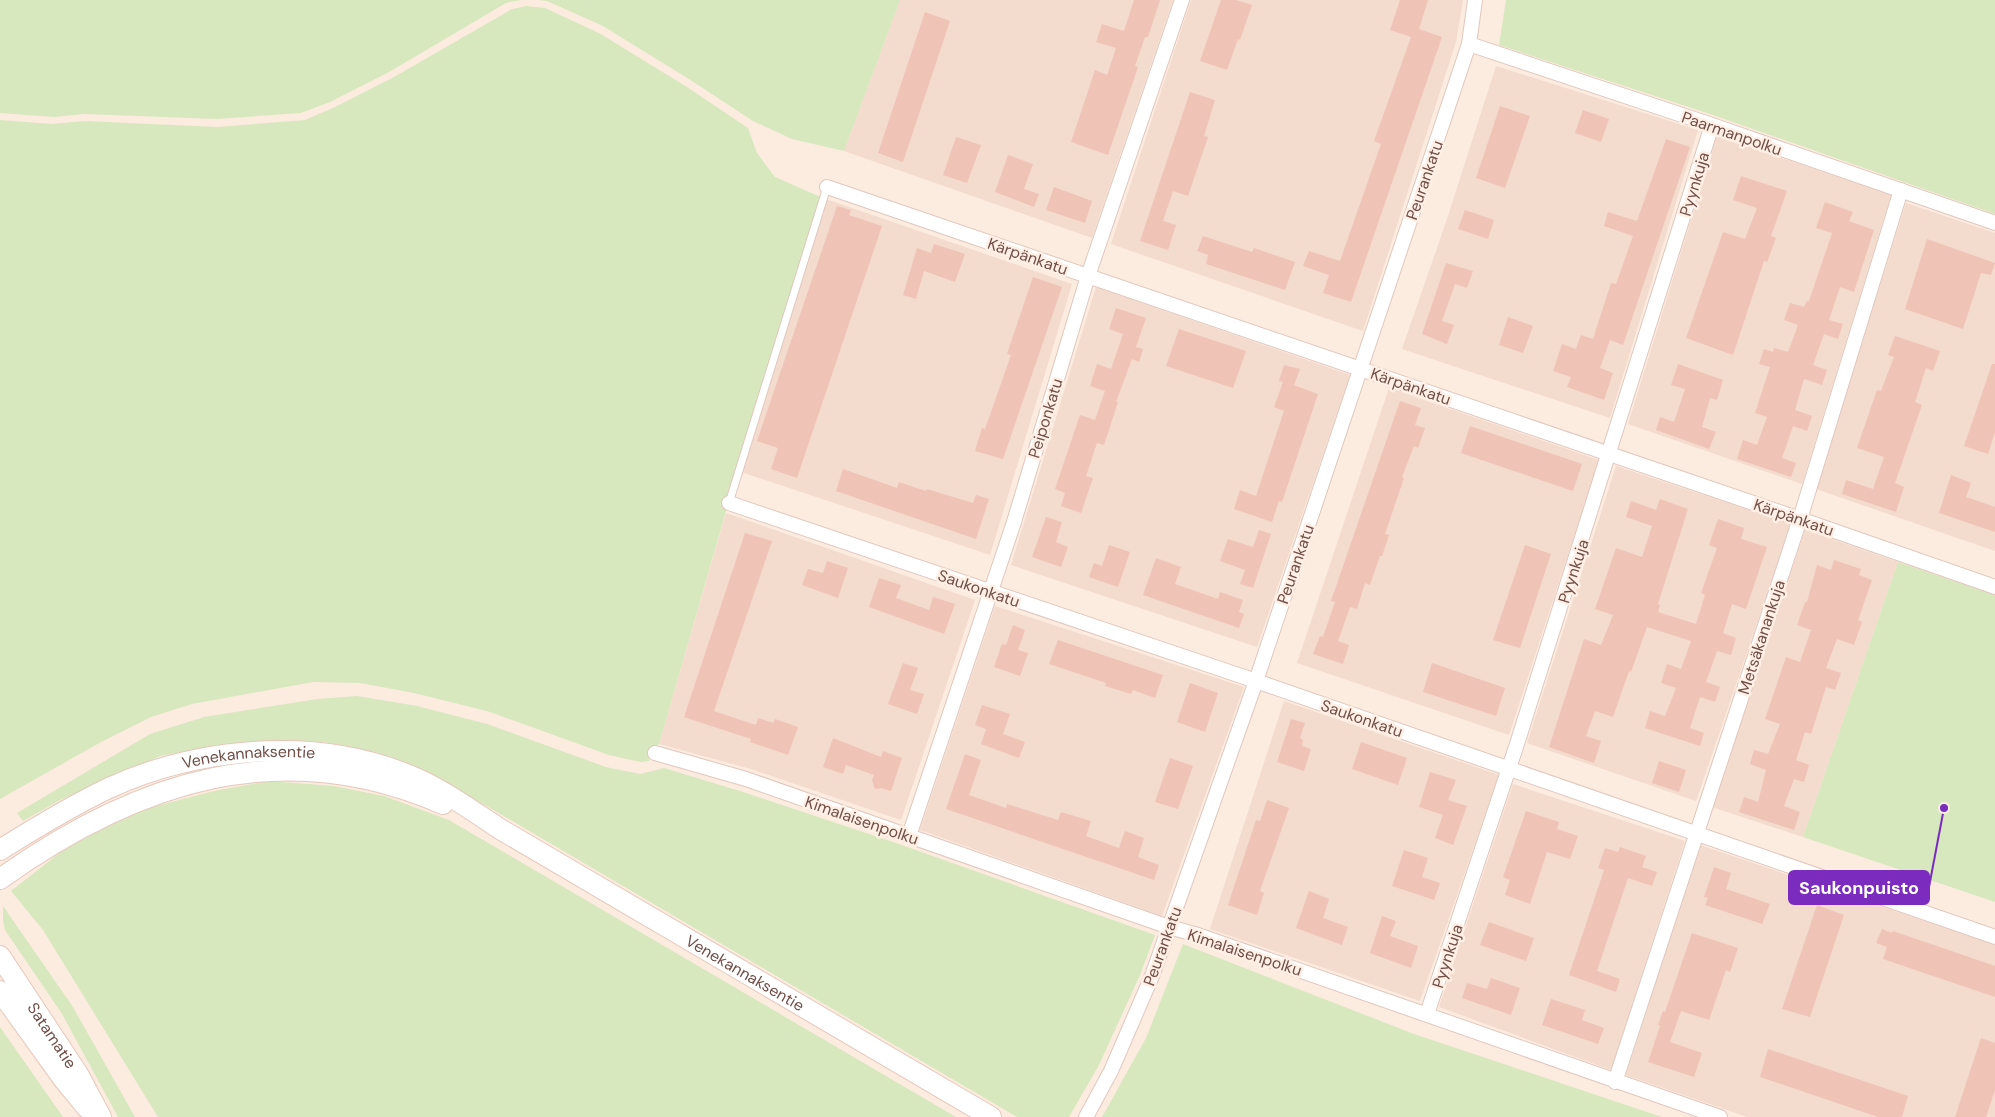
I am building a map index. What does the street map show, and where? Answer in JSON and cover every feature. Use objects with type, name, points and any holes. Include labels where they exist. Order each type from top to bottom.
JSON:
[{"type":"street","name":"Peiponkatu","points":[[909,836],[1014,522],[1088,276],[1182,0]]},
{"type":"street","name":"Peurankatu","points":[[1086,1117],[1111,1071],[1152,976],[1256,681],[1469,44],[1475,0]]},
{"type":"street","name":"Paarmanpolku","points":[[1469,44],[1712,125],[1995,223]]},
{"type":"street","name":"Pyynkuja","points":[[1427,1014],[1509,769],[1610,454],[1712,125]]},
{"type":"street","name":"Kärpänkatu","points":[[826,187],[1995,587]]},
{"type":"street","name":"Metsäkanankuja","points":[[1615,1082],[1800,519],[1901,190]]},
{"type":"street","name":"Saukonkatu","points":[[728,503],[1256,681],[1995,937]]},
{"type":"street","name":"Venekannaksentie","points":[[0,850],[78,804],[136,777],[179,764],[271,751],[317,752],[387,767],[443,792],[500,828],[991,1117]]},
{"type":"street","name":"Kimalaisenpolku","points":[[654,753],[746,779],[1169,928],[1198,935],[1427,1014],[1615,1082],[1720,1117]]},
{"type":"street","name":"Venekannaksentie","points":[[0,879],[72,832],[144,797],[182,785],[249,772],[308,771],[375,781],[438,802],[500,828]]},
{"type":"street","name":"Satamatie","points":[[0,956],[78,1074],[101,1117]]},
{"type":"street","name":"Satamatie","points":[[0,991],[64,1080],[94,1117]]},
{"type":"lane","points":[[728,503],[826,187]]},
{"type":"shaded area","points":[[900,0],[1173,0],[1092,238],[844,151]]},
{"type":"shaded area","points":[[1191,0],[1463,0],[1456,42],[1363,331],[1111,244]]},
{"type":"shaded area","points":[[1496,66],[1698,130],[1610,418],[1402,349],[1447,219]]},
{"type":"shaded area","points":[[1717,136],[1891,195],[1802,484],[1628,424]]},
{"type":"shaded area","points":[[823,198],[1072,284],[990,555],[738,471]]},
{"type":"shaded area","points":[[1906,203],[1995,233],[1995,551],[1816,489]]},
{"type":"shaded area","points":[[1096,287],[1350,375],[1257,647],[1011,565]]},
{"type":"shaded area","points":[[1389,388],[1599,460],[1509,735],[1297,663]]},
{"type":"shaded area","points":[[1616,466],[1791,524],[1696,801],[1527,743]]},
{"type":"shaded area","points":[[726,513],[975,600],[901,820],[751,769],[659,744]]},
{"type":"shaded area","points":[[1805,530],[1898,562],[1803,837],[1712,807]]},
{"type":"shaded area","points":[[995,606],[1244,687],[1162,916],[920,830]]},
{"type":"shaded area","points":[[1284,701],[1499,775],[1420,1001],[1210,929]]},
{"type":"shaded area","points":[[1513,784],[1685,841],[1611,1070],[1439,1007]]},
{"type":"shaded area","points":[[1700,845],[1995,945],[1995,1117],[1747,1117],[1626,1075]]},
{"type":"green space","points":[[0,0],[521,0],[506,3],[389,72],[330,102],[301,113],[217,119],[84,114],[54,117],[0,113]]},
{"type":"green space","points":[[538,0],[900,0],[844,151],[792,139],[753,121],[603,26],[547,1]]},
{"type":"green space","points":[[1506,0],[1995,0],[1995,214],[1713,115],[1499,45]]},
{"type":"green space","points":[[526,6],[545,8],[599,33],[687,87],[748,128],[757,153],[775,177],[823,198],[735,480],[659,744],[651,751],[649,761],[640,762],[609,755],[487,711],[414,693],[360,683],[313,682],[192,704],[151,717],[101,742],[0,799],[0,120],[52,124],[84,121],[218,127],[305,120],[394,77],[512,9]]},
{"type":"green space","points":[[1898,562],[1995,595],[1995,902],[1803,837]]},
{"type":"green space","points":[[357,696],[417,706],[487,724],[606,767],[640,774],[664,768],[896,843],[1155,935],[1140,975],[1099,1065],[1069,1117],[1017,1117],[466,794],[418,769],[376,752],[324,742],[262,741],[201,748],[160,756],[60,800],[23,821],[17,813],[150,734],[204,717],[317,699]]},
{"type":"green space","points":[[269,781],[334,786],[384,796],[449,820],[956,1117],[158,1117],[43,930],[11,891],[76,840],[148,808],[214,791]]},
{"type":"green space","points":[[3,906],[73,1007],[135,1117],[118,1117],[62,1014],[5,930]]},
{"type":"green space","points":[[1183,944],[1414,1034],[1662,1117],[1102,1117],[1146,1038]]},
{"type":"green space","points":[[0,1027],[63,1117],[0,1117]]},
{"type":"building","points":[[1134,0],[1160,0],[1148,37],[1145,37],[1135,66],[1138,67],[1108,155],[1071,142],[1095,70],[1107,75],[1116,48],[1096,42],[1102,24],[1124,31]]},
{"type":"building","points":[[1221,0],[1236,0],[1252,5],[1227,70],[1200,61]]},
{"type":"building","points":[[1400,0],[1428,0],[1419,29],[1442,37],[1351,302],[1323,293],[1329,275],[1303,266],[1309,251],[1340,261],[1381,144],[1374,141],[1411,37],[1390,30]]},
{"type":"building","points":[[925,12],[950,21],[903,162],[878,153]]},
{"type":"building","points":[[1190,92],[1215,100],[1204,136],[1208,137],[1188,196],[1173,191],[1163,221],[1176,225],[1168,250],[1140,241]]},
{"type":"building","points":[[1500,106],[1530,116],[1505,188],[1476,178]]},
{"type":"building","points":[[1583,110],[1609,119],[1601,142],[1575,133]]},
{"type":"building","points":[[956,137],[981,145],[967,183],[943,175]]},
{"type":"building","points":[[1666,139],[1690,147],[1623,345],[1610,340],[1600,368],[1613,373],[1604,400],[1567,387],[1571,377],[1553,371],[1562,344],[1576,349],[1581,335],[1593,339],[1611,283],[1616,284],[1633,236],[1604,226],[1608,212],[1637,221]]},
{"type":"building","points":[[1008,155],[1033,164],[1024,189],[1039,194],[1034,207],[995,192]]},
{"type":"building","points":[[1741,176],[1787,191],[1771,236],[1776,238],[1767,262],[1764,261],[1733,355],[1686,338],[1723,232],[1745,239],[1757,208],[1733,200]]},
{"type":"building","points":[[1054,187],[1092,201],[1085,223],[1046,210]]},
{"type":"building","points":[[1825,202],[1853,212],[1849,221],[1874,230],[1854,292],[1840,287],[1829,320],[1843,324],[1838,339],[1824,334],[1813,365],[1827,370],[1822,385],[1804,379],[1795,410],[1812,416],[1807,431],[1793,426],[1782,458],[1796,463],[1791,477],[1737,459],[1743,440],[1757,445],[1767,417],[1755,413],[1770,367],[1759,364],[1764,349],[1773,352],[1774,348],[1788,352],[1798,325],[1784,320],[1790,303],[1804,307],[1807,301],[1809,301],[1832,233],[1816,228]]},
{"type":"building","points":[[837,206],[851,210],[849,215],[882,226],[797,478],[771,469],[778,448],[757,441]]},
{"type":"building","points":[[1465,210],[1494,220],[1488,239],[1458,229]]},
{"type":"building","points":[[1203,236],[1252,252],[1254,248],[1295,262],[1285,290],[1206,264],[1208,255],[1197,251]]},
{"type":"building","points":[[1927,239],[1995,263],[1991,275],[1981,273],[1963,329],[1905,309]]},
{"type":"building","points":[[934,244],[965,254],[955,282],[924,271],[916,299],[903,295],[917,248],[931,253]]},
{"type":"building","points":[[1446,263],[1473,271],[1467,288],[1455,284],[1442,321],[1454,325],[1447,344],[1422,334]]},
{"type":"building","points":[[1033,277],[1062,287],[1003,459],[975,451],[982,428],[985,429],[1011,355],[1007,354]]},
{"type":"building","points":[[1116,308],[1146,318],[1136,347],[1143,349],[1139,362],[1132,359],[1116,402],[1118,402],[1104,445],[1097,443],[1086,476],[1093,478],[1081,513],[1061,506],[1065,493],[1055,489],[1080,415],[1095,420],[1105,391],[1090,386],[1097,364],[1111,369],[1123,334],[1109,329]]},
{"type":"building","points":[[1508,317],[1533,326],[1523,353],[1499,345]]},
{"type":"building","points":[[1179,329],[1246,351],[1233,388],[1166,366]]},
{"type":"building","points":[[1895,336],[1940,351],[1933,371],[1926,368],[1915,402],[1922,405],[1895,483],[1904,487],[1896,512],[1842,494],[1846,480],[1873,489],[1884,457],[1857,448],[1877,390],[1881,391],[1894,357],[1888,355]]},
{"type":"building","points":[[1678,364],[1723,380],[1717,400],[1710,398],[1702,427],[1716,432],[1709,449],[1656,430],[1660,417],[1674,422],[1685,389],[1671,385]]},
{"type":"building","points":[[1992,364],[1995,364],[1995,432],[1988,454],[1964,446]]},
{"type":"building","points":[[1284,365],[1300,369],[1294,385],[1288,383],[1318,394],[1282,502],[1279,501],[1272,522],[1234,509],[1240,490],[1256,496],[1284,411],[1274,407],[1283,382],[1279,381]]},
{"type":"building","points":[[1400,401],[1421,408],[1415,425],[1425,428],[1418,448],[1414,446],[1402,477],[1404,478],[1385,534],[1389,535],[1382,556],[1380,556],[1370,585],[1365,583],[1357,609],[1350,607],[1338,641],[1349,645],[1343,664],[1313,654],[1320,636],[1323,637],[1335,602],[1331,601]]},
{"type":"building","points":[[1470,426],[1582,464],[1573,491],[1461,453]]},
{"type":"building","points":[[843,469],[897,488],[899,482],[973,503],[976,495],[989,499],[976,539],[836,491]]},
{"type":"building","points":[[1951,475],[1971,483],[1966,497],[1995,507],[1995,532],[1939,513]]},
{"type":"building","points":[[1660,499],[1688,509],[1658,604],[1660,605],[1658,612],[1696,624],[1705,595],[1701,593],[1717,548],[1709,545],[1718,519],[1744,528],[1741,539],[1767,547],[1746,609],[1732,604],[1723,633],[1736,638],[1731,655],[1717,651],[1706,682],[1720,687],[1715,702],[1700,697],[1690,728],[1704,733],[1700,746],[1645,728],[1650,711],[1665,716],[1676,688],[1661,683],[1667,664],[1681,669],[1691,641],[1647,627],[1613,717],[1595,711],[1586,736],[1601,741],[1594,763],[1549,747],[1584,639],[1601,645],[1613,615],[1595,609],[1616,548],[1642,557],[1652,526],[1626,517],[1631,501],[1656,510]]},
{"type":"building","points":[[1046,517],[1062,522],[1056,542],[1068,547],[1061,567],[1032,557]]},
{"type":"building","points":[[1259,530],[1271,534],[1253,588],[1240,584],[1245,570],[1220,561],[1228,539],[1253,547]]},
{"type":"building","points":[[745,533],[772,541],[714,711],[756,725],[758,718],[773,723],[775,719],[798,727],[788,755],[750,742],[751,739],[684,717]]},
{"type":"building","points":[[1109,545],[1130,552],[1118,587],[1089,577],[1094,563],[1102,566]]},
{"type":"building","points":[[1525,545],[1551,554],[1520,648],[1493,640]]},
{"type":"building","points":[[1156,558],[1181,567],[1175,584],[1218,599],[1220,592],[1243,600],[1239,612],[1244,614],[1239,628],[1143,595]]},
{"type":"building","points":[[1834,560],[1861,569],[1859,575],[1872,580],[1858,620],[1862,622],[1854,645],[1837,639],[1826,668],[1841,673],[1835,690],[1826,687],[1811,734],[1805,732],[1796,760],[1809,765],[1804,782],[1794,779],[1784,806],[1800,812],[1794,830],[1739,812],[1744,797],[1758,802],[1766,770],[1750,764],[1754,750],[1768,754],[1780,724],[1765,719],[1786,657],[1800,662],[1811,630],[1797,625],[1805,602],[1807,602],[1817,565],[1831,570]]},
{"type":"building","points":[[827,561],[848,568],[838,598],[802,585],[808,569],[823,573]]},
{"type":"building","points":[[879,578],[901,585],[896,598],[929,610],[933,597],[955,604],[944,634],[869,607]]},
{"type":"building","points":[[1013,625],[1025,630],[1018,650],[1028,653],[1020,676],[994,667],[1002,644],[1006,645]]},
{"type":"building","points":[[1058,640],[1163,675],[1155,698],[1133,690],[1131,694],[1105,686],[1106,683],[1049,664]]},
{"type":"building","points":[[903,663],[918,668],[910,690],[924,694],[917,714],[888,704]]},
{"type":"building","points":[[1432,663],[1505,688],[1496,716],[1423,692]]},
{"type":"building","points":[[1190,683],[1218,693],[1205,732],[1177,722]]},
{"type":"building","points":[[982,705],[1010,714],[1003,734],[1025,742],[1019,758],[981,744],[986,729],[975,725]]},
{"type":"building","points":[[1291,719],[1305,723],[1300,738],[1303,740],[1302,746],[1311,749],[1304,771],[1277,762]]},
{"type":"building","points":[[833,738],[881,757],[883,751],[902,758],[891,791],[881,788],[875,789],[872,780],[874,775],[846,765],[843,774],[823,767]]},
{"type":"building","points":[[1361,742],[1407,758],[1398,785],[1352,769]]},
{"type":"building","points":[[965,754],[981,760],[969,795],[1006,808],[1007,804],[1058,820],[1061,812],[1091,821],[1086,836],[1119,848],[1125,831],[1144,838],[1138,857],[1159,865],[1154,880],[946,809]]},
{"type":"building","points":[[1170,758],[1193,766],[1178,809],[1155,802]]},
{"type":"building","points":[[1659,761],[1686,770],[1679,792],[1652,783]]},
{"type":"building","points":[[1430,772],[1456,780],[1448,800],[1467,806],[1453,845],[1435,838],[1443,815],[1419,807]]},
{"type":"building","points":[[1267,800],[1289,808],[1260,891],[1264,893],[1257,915],[1228,905],[1256,820],[1260,821]]},
{"type":"building","points":[[1526,811],[1559,822],[1557,829],[1578,836],[1570,859],[1547,852],[1530,904],[1505,895],[1510,880],[1503,877]]},
{"type":"building","points":[[1620,847],[1646,856],[1642,867],[1657,872],[1652,886],[1628,878],[1597,971],[1620,979],[1616,992],[1569,975],[1604,870],[1598,868],[1605,848],[1618,852]]},
{"type":"building","points":[[1404,850],[1428,858],[1422,877],[1440,883],[1434,900],[1392,886]]},
{"type":"building","points":[[1714,867],[1731,873],[1726,889],[1770,904],[1762,924],[1705,905],[1708,898],[1704,897]]},
{"type":"building","points":[[1309,891],[1329,899],[1323,918],[1348,927],[1342,945],[1296,928]]},
{"type":"building","points":[[1817,905],[1844,915],[1810,1017],[1782,1009]]},
{"type":"building","points":[[1382,916],[1396,921],[1390,936],[1418,946],[1411,968],[1370,953]]},
{"type":"building","points":[[1489,922],[1534,938],[1526,961],[1480,945]]},
{"type":"building","points":[[1882,929],[1892,933],[1893,931],[1995,966],[1995,997],[1883,959],[1887,947],[1876,943]]},
{"type":"building","points":[[1692,933],[1738,948],[1730,972],[1726,970],[1709,1020],[1681,1011],[1670,1042],[1702,1053],[1694,1077],[1648,1062],[1660,1026],[1658,1025],[1663,1011],[1665,1012]]},
{"type":"building","points":[[1491,978],[1520,988],[1511,1015],[1462,998],[1467,983],[1487,989]]},
{"type":"building","points":[[1551,999],[1585,1010],[1582,1020],[1604,1028],[1598,1044],[1542,1025]]},
{"type":"building","points":[[1981,1038],[1995,1043],[1995,1090],[1986,1117],[1955,1117]]},
{"type":"building","points":[[1768,1049],[1908,1096],[1902,1117],[1878,1117],[1760,1077]]},
{"type":"place","name":"Saukonpuisto","points":[[1944,808]]}]
